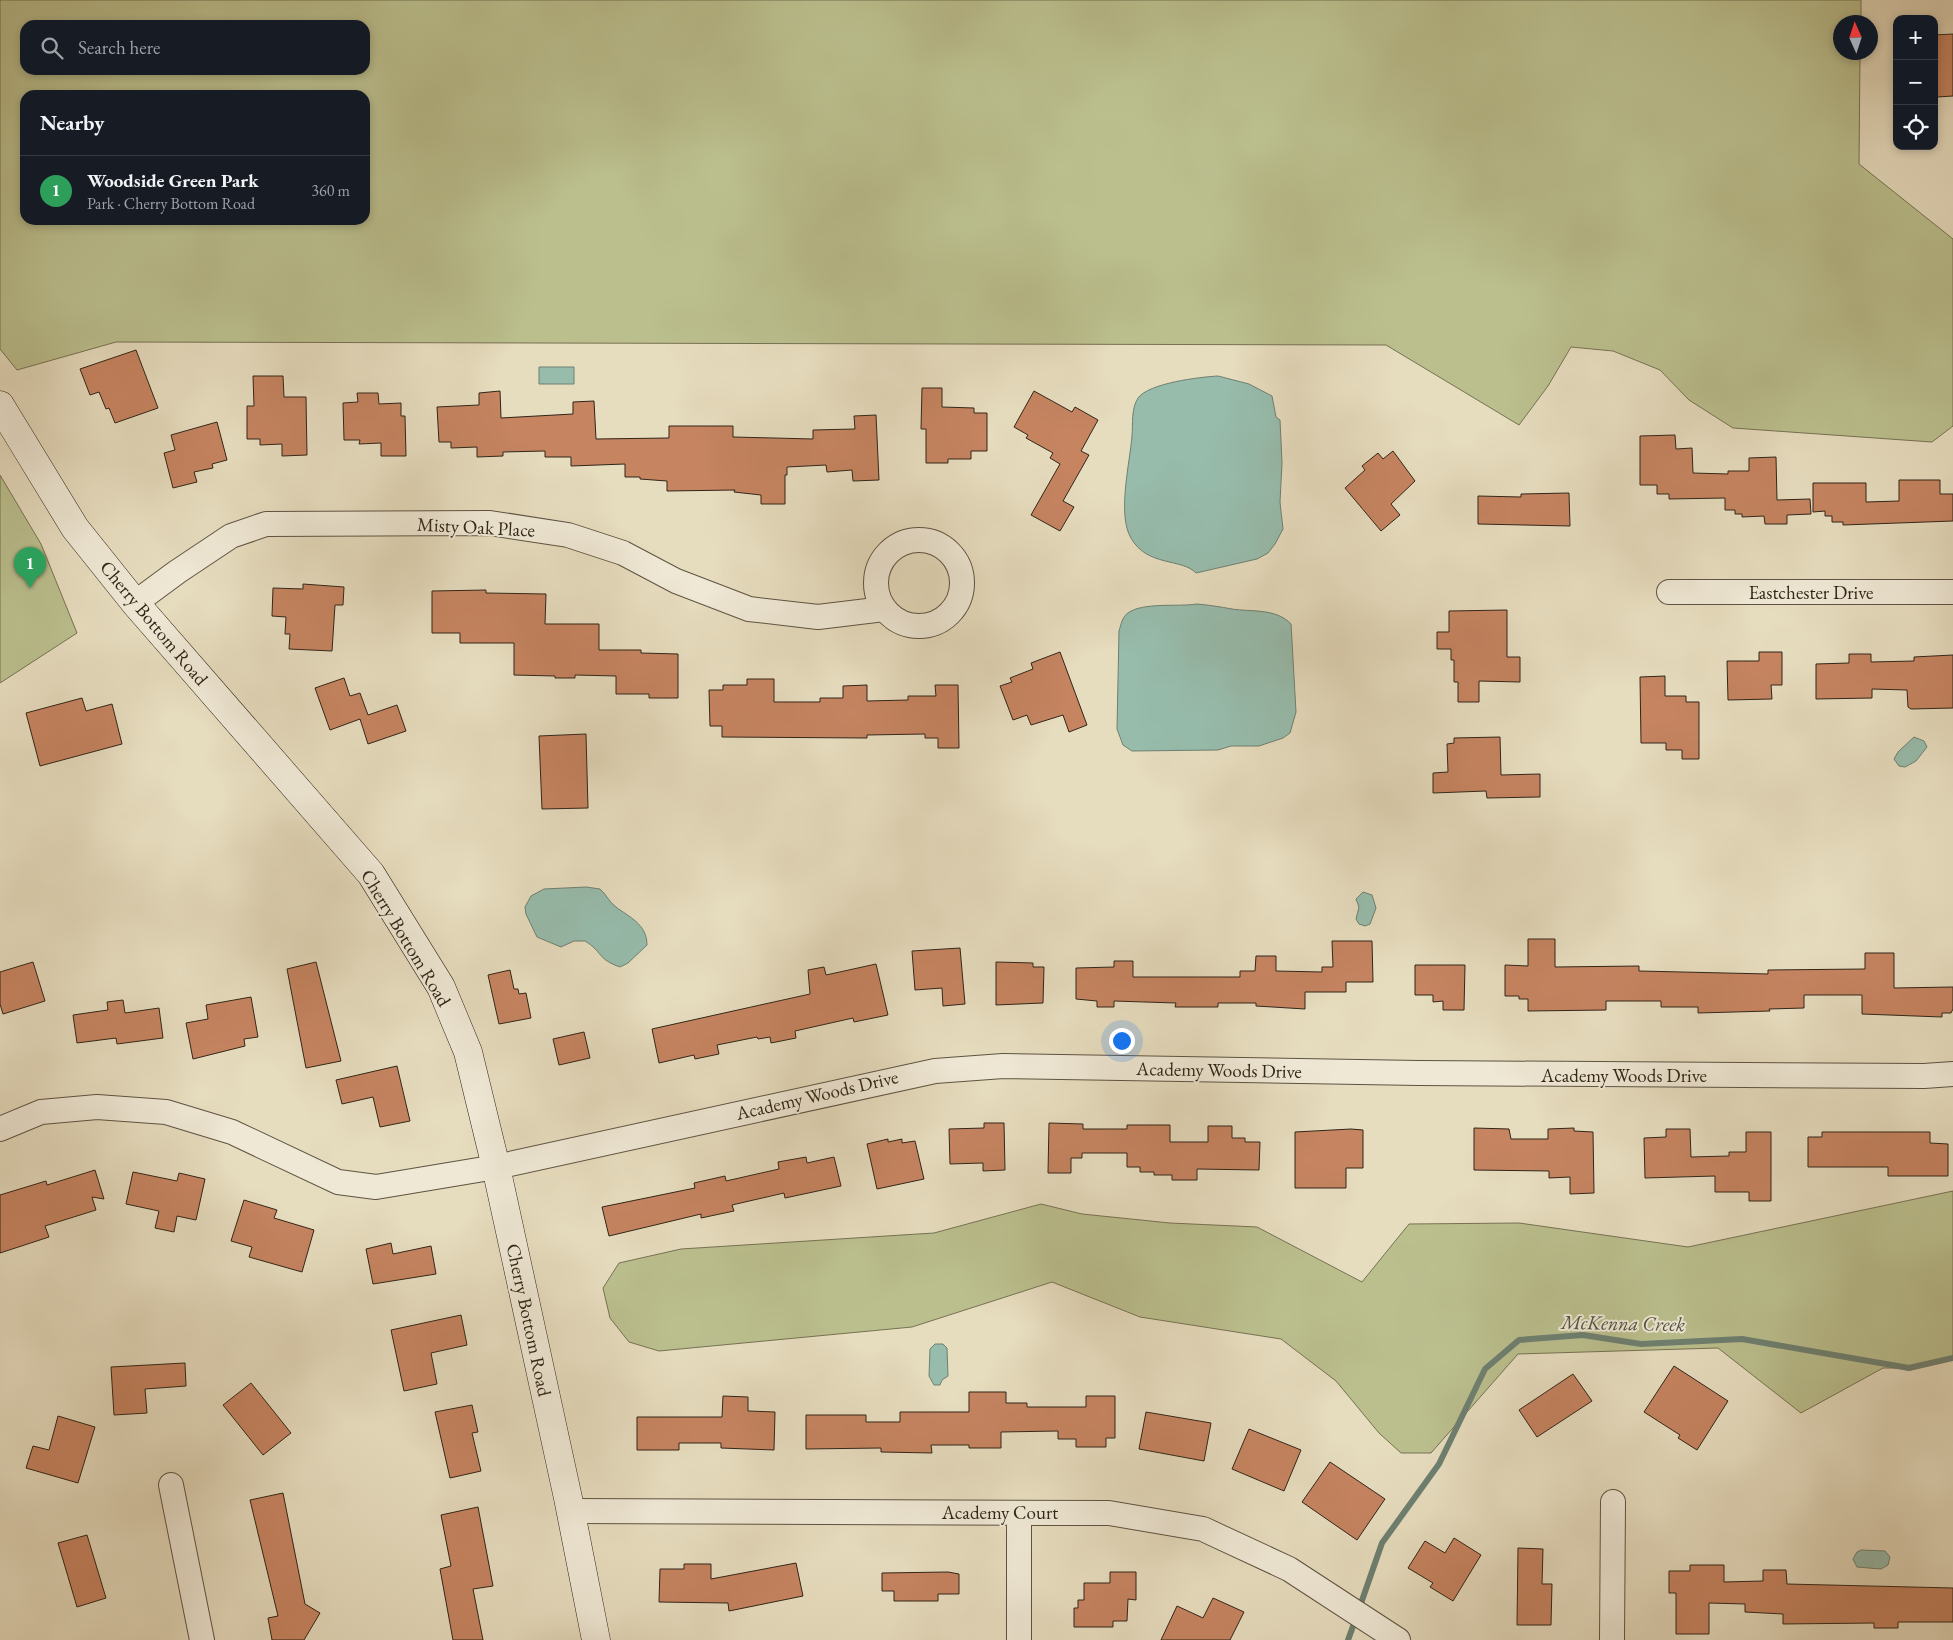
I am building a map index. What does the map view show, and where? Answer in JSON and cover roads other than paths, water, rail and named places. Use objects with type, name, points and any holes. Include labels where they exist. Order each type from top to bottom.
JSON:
[{"type":"main road","name":"Cherry Bottom Road","points":[[0,405],[75,528],[134,603],[371,874],[444,995],[468,1052],[496,1167],[571,1511],[596,1640]]},
{"type":"street","name":"Misty Oak Place","points":[[134,603],[231,536],[266,524],[490,523],[568,535],[622,553],[676,581],[749,609],[818,617],[884,609]]},
{"type":"street","name":"Eastchester Drive","points":[[1669,592],[1953,592]]},
{"type":"street","name":"Academy Woods Drive","points":[[0,1129],[41,1112],[97,1107],[166,1112],[232,1132],[338,1182],[376,1187],[496,1167],[935,1070],[996,1066],[1428,1073],[1924,1076],[1953,1074]]},
{"type":"street","points":[[171,1485],[202,1640]]},
{"type":"street","points":[[1612,1640],[1613,1502]]},
{"type":"street","name":"Academy Court","points":[[571,1511],[1109,1513],[1203,1529],[1289,1570],[1398,1640]]},
{"type":"street","points":[[1019,1512],[1019,1640]]},
{"type":"waterway","name":"McKenna Creek","points":[[1359,1609],[1382,1543],[1439,1464],[1485,1369],[1519,1340],[1583,1335],[1641,1344],[1742,1339],[1909,1368],[1953,1358]]},
{"type":"waterway","name":"McKenna Creek","points":[[1348,1640],[1356,1618]]},
{"type":"place","name":"Woodside Green Park","points":[[30,588]]}]
